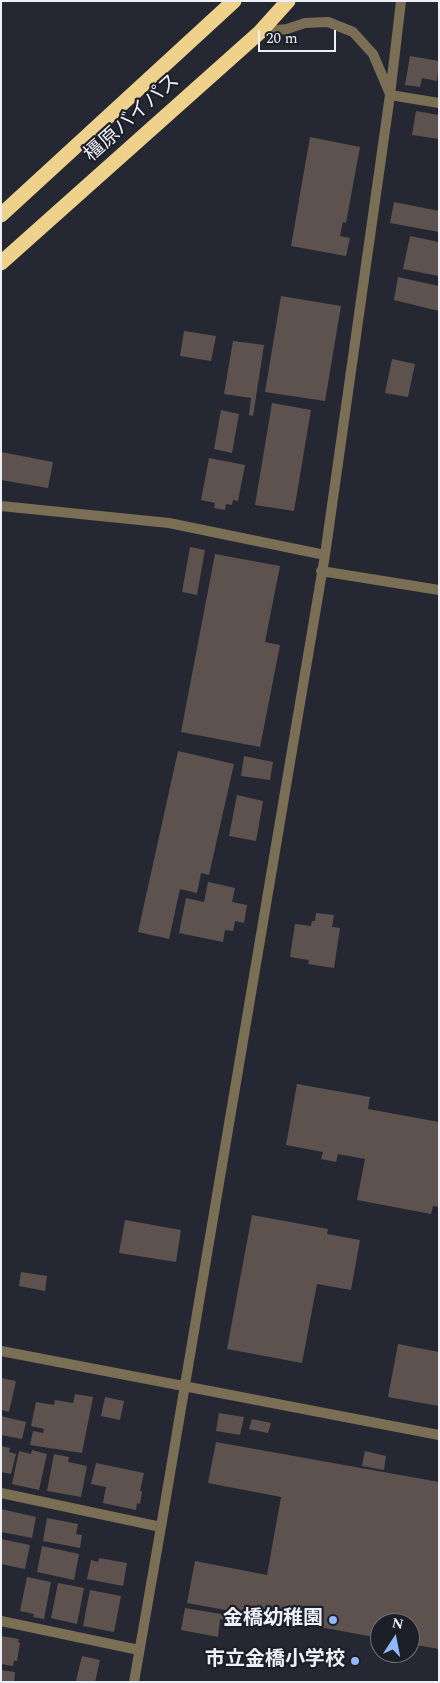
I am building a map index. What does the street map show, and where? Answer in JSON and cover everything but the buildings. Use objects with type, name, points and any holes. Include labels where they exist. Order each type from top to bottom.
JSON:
[{"type":"highway","name":"橿原バイパス","points":[[1,215],[234,1]]},
{"type":"highway","name":"橿原バイパス","points":[[1,263],[260,32],[288,1]]},
{"type":"street","points":[[134,1682],[325,555],[390,95],[401,1]]},
{"type":"street","points":[[260,32],[305,23],[328,22],[353,32],[374,54],[390,95]]},
{"type":"street","points":[[390,95],[439,103]]},
{"type":"street","points":[[1,506],[169,523],[325,555]]},
{"type":"street","points":[[321,572],[439,590]]},
{"type":"street","points":[[1,1351],[439,1435]]},
{"type":"street","points":[[1,1493],[161,1527]]},
{"type":"street","points":[[1,1621],[139,1650]]},
{"type":"place","name":"金橋幼稚園","points":[[333,1620]]},
{"type":"place","name":"市立金橋小学校","points":[[355,1661]]}]
